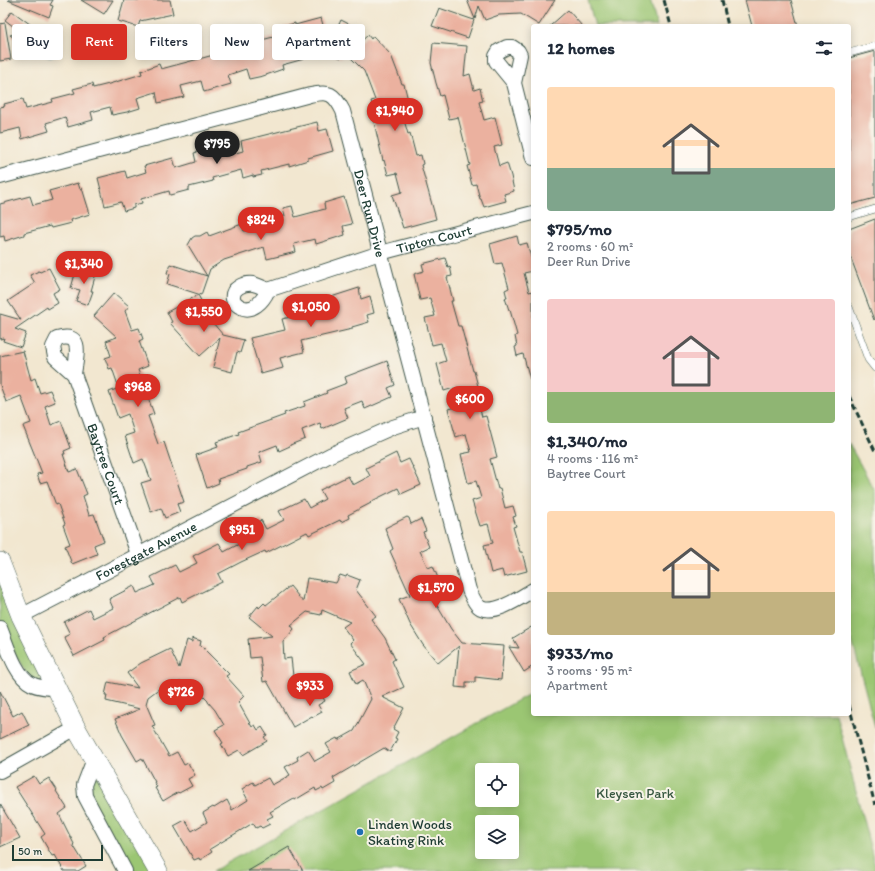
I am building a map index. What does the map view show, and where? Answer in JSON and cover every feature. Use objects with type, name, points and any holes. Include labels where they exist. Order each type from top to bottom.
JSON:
[{"type":"street","points":[[514,83],[531,150]]},
{"type":"street","name":"Deer Run Drive","points":[[0,177],[310,95],[324,92],[338,100],[344,111],[469,590],[474,600],[481,608],[492,610],[506,605],[531,591]]},
{"type":"street","name":"Tipton Court","points":[[268,290],[380,253],[531,214]]},
{"type":"street","name":"Baytree Court","points":[[74,374],[138,554]]},
{"type":"street","name":"Forestgate Avenue","points":[[21,616],[330,455],[393,427],[424,417]]},
{"type":"street","points":[[0,562],[21,616],[56,689],[76,728],[158,871]]},
{"type":"street","points":[[0,628],[15,664],[26,680],[33,685],[56,689]]},
{"type":"street","points":[[0,771],[76,728]]},
{"type":"street","points":[[94,759],[84,785],[85,796],[126,871]]},
{"type":"lane","points":[[851,52],[875,46]]},
{"type":"lane","points":[[851,216],[875,209]]},
{"type":"lane","points":[[851,312],[868,359],[875,368]]},
{"type":"green space","points":[[588,0],[650,0],[656,24],[594,24]]},
{"type":"green space","points":[[851,448],[875,491],[875,727],[851,637]]},
{"type":"green space","points":[[0,562],[56,689],[33,685],[0,628]]},
{"type":"green space","name":"Kleysen Park","points":[[531,693],[531,716],[837,716],[875,866],[875,871],[213,871]]},
{"type":"green space","points":[[94,759],[158,871],[125,871],[90,807],[87,777]]},
{"type":"building","points":[[8,0],[53,0],[50,5],[53,6],[49,17]]},
{"type":"building","points":[[81,0],[113,0],[104,14]]},
{"type":"building","points":[[124,0],[170,0],[173,14],[140,21],[139,24],[135,24],[135,26],[118,21]]},
{"type":"building","points":[[467,0],[555,0],[540,24],[521,14],[499,15],[485,20],[479,6],[475,19]]},
{"type":"building","points":[[745,0],[791,0],[797,24],[751,24]]},
{"type":"building","points":[[439,8],[474,20],[468,38],[432,26]]},
{"type":"building","points":[[568,10],[580,24],[552,24]]},
{"type":"building","points":[[12,11],[30,24],[12,24],[12,25],[5,20]]},
{"type":"building","points":[[321,18],[323,24],[299,24]]},
{"type":"building","points":[[341,20],[349,24],[339,24]]},
{"type":"building","points":[[5,23],[11,59],[0,61],[0,24]]},
{"type":"building","points":[[368,35],[371,39],[373,36],[391,55],[402,84],[404,84],[409,104],[400,106],[408,134],[410,133],[416,156],[421,155],[423,164],[421,165],[436,219],[403,228],[392,195],[402,192],[397,173],[388,175],[384,160],[383,161],[373,118],[376,118],[371,101],[375,100],[364,71],[353,60],[365,60],[365,38]]},
{"type":"building","points":[[272,37],[272,60],[300,60],[282,65],[283,69],[249,79],[246,69],[228,75],[231,84],[204,92],[201,81],[181,86],[184,97],[158,103],[156,92],[137,98],[140,108],[112,115],[110,107],[91,112],[93,120],[68,127],[65,117],[46,123],[49,131],[22,139],[20,128],[0,133],[0,107],[5,106],[4,104],[23,99],[26,109],[53,102],[52,99],[75,93],[73,89],[92,84],[93,88],[142,74],[141,71],[159,64],[161,69],[195,60],[202,60],[202,58],[210,56],[210,60],[264,60],[264,39]]},
{"type":"building","points":[[433,43],[467,46],[464,76],[470,74],[474,90],[480,88],[483,101],[479,102],[484,120],[495,117],[502,145],[494,147],[499,166],[507,163],[511,176],[514,191],[504,194],[506,201],[484,207],[476,184],[472,185],[467,166],[470,165],[458,117],[449,119],[443,95],[440,96],[436,83],[431,63]]},
{"type":"building","points":[[875,51],[875,198],[851,204],[851,57]]},
{"type":"building","points":[[317,122],[319,131],[327,129],[333,151],[308,158],[308,160],[289,166],[289,164],[261,171],[262,175],[253,177],[253,175],[243,178],[241,170],[212,178],[213,181],[189,187],[189,190],[170,195],[169,191],[141,199],[142,203],[134,205],[134,208],[124,211],[121,202],[105,206],[98,178],[125,171],[127,178],[146,172],[144,166],[173,158],[176,168],[196,162],[194,153],[219,146],[222,154],[225,154],[225,156],[243,151],[241,141]]},
{"type":"building","points":[[78,183],[80,189],[82,188],[90,214],[70,220],[71,223],[51,228],[50,226],[24,233],[24,235],[5,241],[4,236],[0,237],[0,204],[30,196],[33,205],[52,200],[49,191]]},
{"type":"building","points":[[344,197],[352,224],[343,226],[345,235],[316,244],[315,239],[294,244],[296,252],[267,259],[264,247],[224,260],[210,269],[201,295],[167,284],[170,274],[167,273],[170,264],[207,276],[188,245],[195,236],[200,236],[207,232],[209,236],[242,224],[244,231],[275,222],[274,219],[285,216],[283,208],[292,206],[295,217],[325,209],[324,203]]},
{"type":"building","points":[[875,219],[874,320],[851,258],[851,228]]},
{"type":"building","points":[[517,236],[519,245],[527,243],[531,257],[531,271],[524,273],[529,292],[531,292],[531,379],[523,354],[517,356],[515,336],[517,335],[505,298],[507,298],[505,290],[509,288],[502,263],[495,264],[490,244]]},
{"type":"building","points":[[445,258],[448,267],[450,266],[452,276],[447,277],[453,301],[451,301],[458,326],[461,326],[474,371],[479,390],[475,391],[482,417],[486,416],[497,457],[490,459],[505,508],[513,506],[516,516],[513,517],[516,526],[513,527],[527,571],[504,577],[502,570],[491,573],[484,545],[493,543],[488,524],[480,526],[472,501],[481,498],[476,481],[468,483],[461,454],[471,452],[466,434],[456,437],[448,409],[459,406],[454,388],[444,391],[437,364],[446,361],[441,343],[432,345],[425,318],[435,316],[430,298],[420,300],[414,274],[424,271],[422,264]]},
{"type":"building","points":[[77,267],[96,273],[91,291],[93,291],[88,305],[76,301],[80,290],[71,288]]},
{"type":"building","points":[[49,268],[60,289],[53,293],[58,303],[48,309],[47,307],[15,329],[26,333],[21,347],[3,341],[4,338],[0,339],[0,314],[21,320],[8,301],[35,283],[30,275]]},
{"type":"building","points":[[359,288],[361,299],[370,296],[374,313],[367,315],[369,322],[352,327],[352,329],[301,341],[304,352],[280,358],[283,368],[261,374],[250,338],[285,330],[282,319],[299,315],[297,308],[309,305],[311,311],[333,305],[331,297]]},
{"type":"building","points":[[114,293],[129,306],[125,311],[132,330],[139,328],[143,339],[139,341],[148,366],[138,370],[154,414],[148,416],[158,444],[164,442],[184,502],[177,504],[180,512],[165,518],[161,508],[151,512],[141,483],[151,480],[143,459],[134,463],[125,436],[134,433],[128,414],[118,418],[109,392],[119,388],[112,368],[109,369],[105,358],[111,356],[106,341],[117,337],[94,316]]},
{"type":"building","points":[[198,295],[213,323],[223,335],[244,340],[240,353],[237,352],[232,372],[213,367],[220,338],[200,356],[170,323],[172,322],[167,312]]},
{"type":"building","points":[[23,351],[31,380],[35,378],[40,393],[50,390],[55,402],[45,406],[51,425],[61,421],[71,448],[64,451],[65,454],[63,454],[69,472],[77,469],[87,494],[83,496],[89,515],[94,514],[104,541],[94,545],[97,554],[72,564],[65,546],[70,544],[63,525],[65,524],[58,504],[56,505],[47,481],[40,483],[37,474],[42,473],[23,426],[31,423],[21,396],[6,402],[0,385],[0,356]]},
{"type":"building","points":[[387,361],[395,385],[388,388],[392,397],[365,409],[362,401],[344,408],[348,418],[322,429],[320,423],[302,430],[305,439],[279,451],[277,445],[259,452],[262,462],[218,479],[219,483],[207,488],[196,455],[218,447],[216,442],[239,434],[238,432],[305,406],[304,402],[347,383],[345,377]]},
{"type":"building","points":[[396,453],[400,463],[409,459],[421,485],[401,494],[398,488],[348,515],[349,518],[341,522],[340,520],[309,535],[307,532],[266,553],[265,551],[241,562],[218,574],[222,582],[182,602],[180,597],[104,637],[105,640],[74,656],[64,637],[70,634],[64,622],[89,609],[93,618],[113,608],[109,599],[134,586],[137,593],[155,585],[151,577],[175,565],[179,572],[197,563],[193,556],[219,543],[224,552],[241,543],[236,534],[261,520],[266,529],[284,520],[279,511],[304,499],[309,508],[325,499],[320,490],[348,476],[353,485],[370,476],[366,468]]},
{"type":"building","points":[[407,517],[409,518],[411,524],[421,519],[426,531],[423,532],[429,547],[420,551],[428,568],[433,566],[438,578],[433,580],[439,594],[432,597],[451,629],[462,643],[504,646],[501,680],[475,677],[475,682],[466,682],[466,688],[455,687],[459,646],[438,663],[423,645],[410,624],[399,599],[410,595],[390,551],[393,549],[385,528]]},
{"type":"building","points":[[340,575],[346,577],[347,575],[360,580],[356,590],[376,616],[371,619],[385,638],[395,659],[392,661],[404,687],[382,697],[404,708],[393,729],[398,732],[395,738],[397,739],[390,752],[384,748],[333,778],[335,783],[323,790],[322,788],[316,791],[315,788],[270,812],[273,816],[267,819],[270,824],[262,828],[260,826],[256,828],[253,823],[210,849],[212,852],[200,860],[199,858],[194,860],[174,826],[185,820],[192,831],[207,822],[203,813],[213,807],[214,808],[227,800],[232,810],[248,800],[242,789],[253,782],[255,785],[268,778],[272,785],[290,775],[285,767],[298,760],[297,757],[308,750],[315,761],[331,752],[326,744],[337,738],[338,740],[354,731],[371,699],[363,680],[356,684],[350,671],[366,664],[350,643],[353,640],[343,627],[350,622],[322,610],[321,615],[307,612],[291,625],[294,629],[283,642],[284,659],[291,658],[294,685],[304,679],[312,693],[318,689],[325,701],[318,705],[322,712],[293,727],[267,681],[263,682],[260,657],[250,658],[248,639],[272,636],[249,617],[258,606],[259,608],[264,603],[266,605],[290,586],[303,602],[307,578],[336,583]]},
{"type":"building","points":[[531,627],[531,667],[524,672],[509,647],[519,648],[513,638]]},
{"type":"building","points":[[192,638],[201,641],[200,646],[206,648],[205,650],[229,674],[226,676],[244,696],[238,702],[252,727],[255,725],[258,730],[262,727],[267,735],[264,737],[267,741],[243,755],[239,750],[228,756],[221,744],[223,743],[215,730],[224,725],[208,701],[193,686],[180,682],[166,689],[164,685],[148,697],[146,704],[155,725],[152,726],[169,756],[177,752],[184,765],[188,763],[195,775],[188,779],[192,786],[163,801],[155,788],[157,787],[155,782],[142,758],[137,761],[122,735],[115,719],[140,709],[106,701],[107,695],[105,695],[108,682],[138,688],[127,673],[141,663],[170,649],[179,668],[187,640],[192,642]]},
{"type":"building","points":[[0,691],[13,716],[22,711],[29,725],[0,739]]},
{"type":"building","points":[[34,776],[39,784],[49,778],[67,808],[59,814],[74,844],[73,845],[86,866],[78,871],[64,871],[55,855],[52,856],[41,837],[45,834],[15,787]]},
{"type":"building","points":[[0,804],[20,838],[0,847]]},
{"type":"building","points":[[289,847],[303,871],[248,871]]},
{"type":"railway","points":[[664,0],[670,24]]},
{"type":"railway","points":[[722,0],[728,24]]},
{"type":"railway","points":[[851,400],[875,451]]},
{"type":"railway","points":[[851,713],[875,805]]},
{"type":"place","name":"Linden Woods Skating Rink","points":[[360,832]]}]
